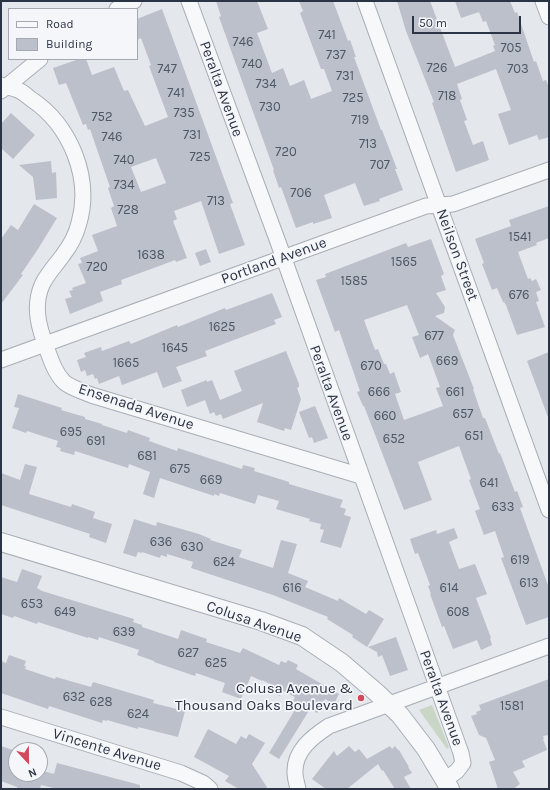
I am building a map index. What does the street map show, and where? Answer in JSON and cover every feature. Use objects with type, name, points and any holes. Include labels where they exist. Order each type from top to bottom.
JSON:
[{"type":"street","points":[[119,8],[134,1]]},
{"type":"street","name":"Peralta Avenue","points":[[189,1],[461,753],[462,763],[447,784]]},
{"type":"street","name":"Neilson Street","points":[[366,1],[549,510]]},
{"type":"street","points":[[543,1],[549,17]]},
{"type":"street","points":[[3,87],[39,60]]},
{"type":"street","name":"Ensenada Avenue","points":[[3,87],[18,90],[46,110],[64,131],[80,168],[82,182],[82,209],[75,234],[70,246],[42,285],[39,296],[39,325],[57,374],[64,382],[76,389],[361,476]]},
{"type":"street","name":"Portland Avenue","points":[[1,360],[426,206],[453,204],[549,170]]},
{"type":"street","name":"Colusa Avenue","points":[[1,542],[261,621],[302,636],[342,663],[400,715],[426,749],[447,784]]},
{"type":"street","points":[[298,789],[295,772],[298,758],[305,744],[316,734],[329,726],[388,703],[549,646]]},
{"type":"street","name":"Vincente Avenue","points":[[1,717],[181,773],[203,783],[210,789]]},
{"type":"green space","points":[[432,705],[449,747],[447,749],[419,710]]},
{"type":"building","points":[[216,1],[257,1],[268,29],[257,33],[272,73],[283,68],[290,86],[304,80],[311,99],[332,91],[324,69],[321,69],[300,13],[303,11],[299,1],[333,1],[348,41],[350,40],[356,57],[354,57],[397,169],[395,169],[403,190],[379,199],[380,201],[364,206],[355,183],[324,195],[332,218],[313,224],[313,222],[296,228],[281,187],[279,188],[274,170],[219,17],[221,16]]},
{"type":"building","points":[[397,1],[430,1],[455,67],[495,51],[493,46],[495,45],[486,21],[483,22],[479,12],[461,18],[455,1],[510,1],[515,13],[517,12],[534,62],[536,61],[543,81],[546,80],[549,88],[549,137],[539,140],[537,135],[509,145],[498,114],[511,110],[496,69],[457,84],[462,99],[460,100],[467,120],[464,121],[473,145],[483,141],[489,160],[456,172],[432,103],[434,102],[406,31]]},
{"type":"building","points":[[162,9],[233,203],[230,204],[245,245],[219,254],[201,201],[174,211],[177,219],[173,221],[187,258],[176,262],[175,260],[121,280],[122,284],[100,292],[103,301],[70,314],[65,299],[72,297],[69,291],[73,290],[72,288],[86,283],[78,264],[82,263],[80,258],[98,251],[92,235],[117,226],[111,208],[114,206],[108,188],[110,187],[90,129],[88,130],[86,124],[83,125],[66,83],[59,85],[53,68],[76,60],[86,60],[92,75],[114,67],[124,91],[128,90],[145,126],[168,117],[149,66],[151,65],[141,38],[138,40],[138,19]],"holes":[[[156,158],[166,183],[141,192],[131,167]]]},
{"type":"building","points":[[11,113],[35,135],[13,159],[1,148],[1,124]]},
{"type":"building","points":[[51,161],[52,173],[56,172],[57,198],[36,200],[33,177],[19,165]]},
{"type":"building","points":[[34,204],[57,218],[21,274],[23,275],[1,304],[1,239],[11,225],[18,230]]},
{"type":"building","points":[[549,206],[549,238],[536,243],[537,245],[518,252],[528,279],[530,278],[532,281],[536,279],[541,290],[536,292],[539,301],[536,302],[545,327],[517,335],[506,305],[503,302],[497,288],[492,290],[482,264],[484,263],[475,239],[511,226],[509,220]]},
{"type":"building","points":[[431,239],[444,274],[441,276],[446,290],[436,293],[445,307],[444,313],[435,316],[455,330],[453,335],[474,389],[483,418],[485,418],[515,492],[517,491],[523,507],[520,508],[549,588],[549,617],[526,625],[501,558],[504,557],[495,531],[484,535],[475,511],[480,509],[469,480],[471,479],[459,446],[418,462],[432,500],[404,510],[364,406],[357,392],[360,391],[339,330],[335,332],[316,280],[326,277],[325,274],[406,243],[408,247]],"holes":[[[407,305],[419,335],[412,337],[420,358],[428,354],[440,387],[436,388],[443,406],[404,420],[395,394],[401,392],[394,372],[390,374],[378,349],[375,350],[364,320]]]},
{"type":"building","points":[[206,249],[211,262],[200,266],[195,253]]},
{"type":"building","points":[[272,293],[282,317],[274,320],[276,324],[205,351],[207,356],[176,367],[182,381],[163,388],[157,372],[122,385],[119,376],[99,384],[97,378],[95,379],[93,374],[87,376],[85,370],[81,372],[77,360],[86,357],[84,353],[101,347],[102,351],[129,341],[131,344],[177,325],[178,327],[225,308],[226,310]]},
{"type":"building","points":[[286,351],[299,384],[299,387],[297,388],[301,399],[291,430],[285,428],[284,431],[257,422],[263,403],[223,419],[221,414],[216,416],[214,412],[210,414],[205,400],[187,407],[181,390],[207,380],[207,382],[212,380],[220,400],[242,391],[234,371]]},
{"type":"building","points":[[549,352],[549,416],[548,417],[527,361]]},
{"type":"building","points":[[18,394],[62,408],[61,410],[85,417],[85,419],[102,425],[127,433],[128,430],[150,438],[149,441],[177,451],[178,448],[242,469],[243,465],[255,468],[254,471],[289,482],[289,484],[343,500],[340,507],[346,509],[344,515],[351,517],[341,548],[320,542],[324,530],[320,529],[321,524],[309,521],[310,519],[276,509],[279,501],[258,495],[255,504],[220,493],[219,496],[214,494],[214,496],[160,478],[154,498],[143,494],[150,472],[129,464],[128,468],[75,451],[74,455],[60,451],[61,448],[56,447],[58,441],[12,428],[19,408],[14,407]]},
{"type":"building","points":[[315,406],[328,438],[314,443],[312,437],[309,438],[299,412]]},
{"type":"building","points":[[25,464],[37,467],[29,494],[71,507],[72,504],[95,512],[93,518],[112,524],[106,543],[89,537],[90,534],[1,505],[1,473],[20,480]]},
{"type":"building","points":[[134,519],[156,526],[157,522],[199,534],[211,539],[210,540],[242,550],[239,557],[273,568],[281,540],[297,544],[288,573],[308,581],[305,587],[338,601],[339,598],[366,614],[369,610],[384,619],[367,647],[352,637],[353,635],[327,619],[328,617],[273,595],[191,568],[193,562],[167,554],[167,557],[161,555],[160,558],[142,552],[138,552],[136,557],[123,553]]},
{"type":"building","points":[[454,528],[458,538],[449,542],[459,569],[475,564],[487,594],[476,598],[491,638],[492,645],[481,650],[477,640],[453,649],[444,626],[442,627],[430,594],[428,586],[430,585],[418,553],[415,554],[410,539],[436,530],[437,534]]},
{"type":"building","points":[[22,569],[42,576],[37,588],[42,591],[134,619],[133,622],[142,625],[142,627],[178,639],[181,630],[207,639],[206,642],[240,653],[243,648],[279,665],[281,661],[286,663],[288,660],[298,665],[296,669],[339,694],[334,704],[325,699],[317,713],[310,709],[279,759],[269,753],[299,703],[293,701],[295,697],[283,691],[280,696],[271,692],[274,686],[251,676],[241,699],[222,692],[225,683],[196,673],[195,676],[154,662],[137,655],[139,650],[99,637],[98,640],[88,638],[38,622],[37,624],[14,616],[13,618],[1,614],[1,577],[17,582]]},
{"type":"building","points":[[396,637],[408,670],[390,676],[382,655],[378,657],[377,652],[368,647]]},
{"type":"building","points":[[9,655],[26,661],[24,666],[26,666],[25,669],[55,679],[56,677],[91,687],[93,682],[154,700],[153,703],[185,711],[178,737],[138,727],[138,729],[107,720],[103,720],[102,723],[49,706],[48,709],[1,693],[1,661],[6,663]]},
{"type":"building","points":[[549,679],[549,735],[543,736],[547,750],[522,761],[525,767],[513,772],[520,784],[513,789],[498,789],[489,762],[495,760],[486,738],[479,735],[471,716],[477,714],[476,712],[481,710],[479,705]]},
{"type":"building","points":[[208,729],[236,744],[241,736],[246,739],[249,734],[265,743],[252,764],[268,789],[239,789],[225,781],[229,776],[194,757]]},
{"type":"building","points":[[1,746],[8,748],[8,782],[48,782],[48,772],[54,774],[57,763],[140,785],[140,789],[58,789],[41,785],[40,789],[17,789],[17,787],[1,781]]},
{"type":"building","points":[[349,746],[355,752],[359,749],[367,759],[390,746],[392,749],[395,746],[399,750],[412,773],[404,777],[411,789],[395,789],[378,764],[347,789],[326,789],[312,779],[334,751],[337,756]]},
{"type":"place","name":"Colusa Avenue & Thousand Oaks Boulevard","points":[[361,698]]}]
